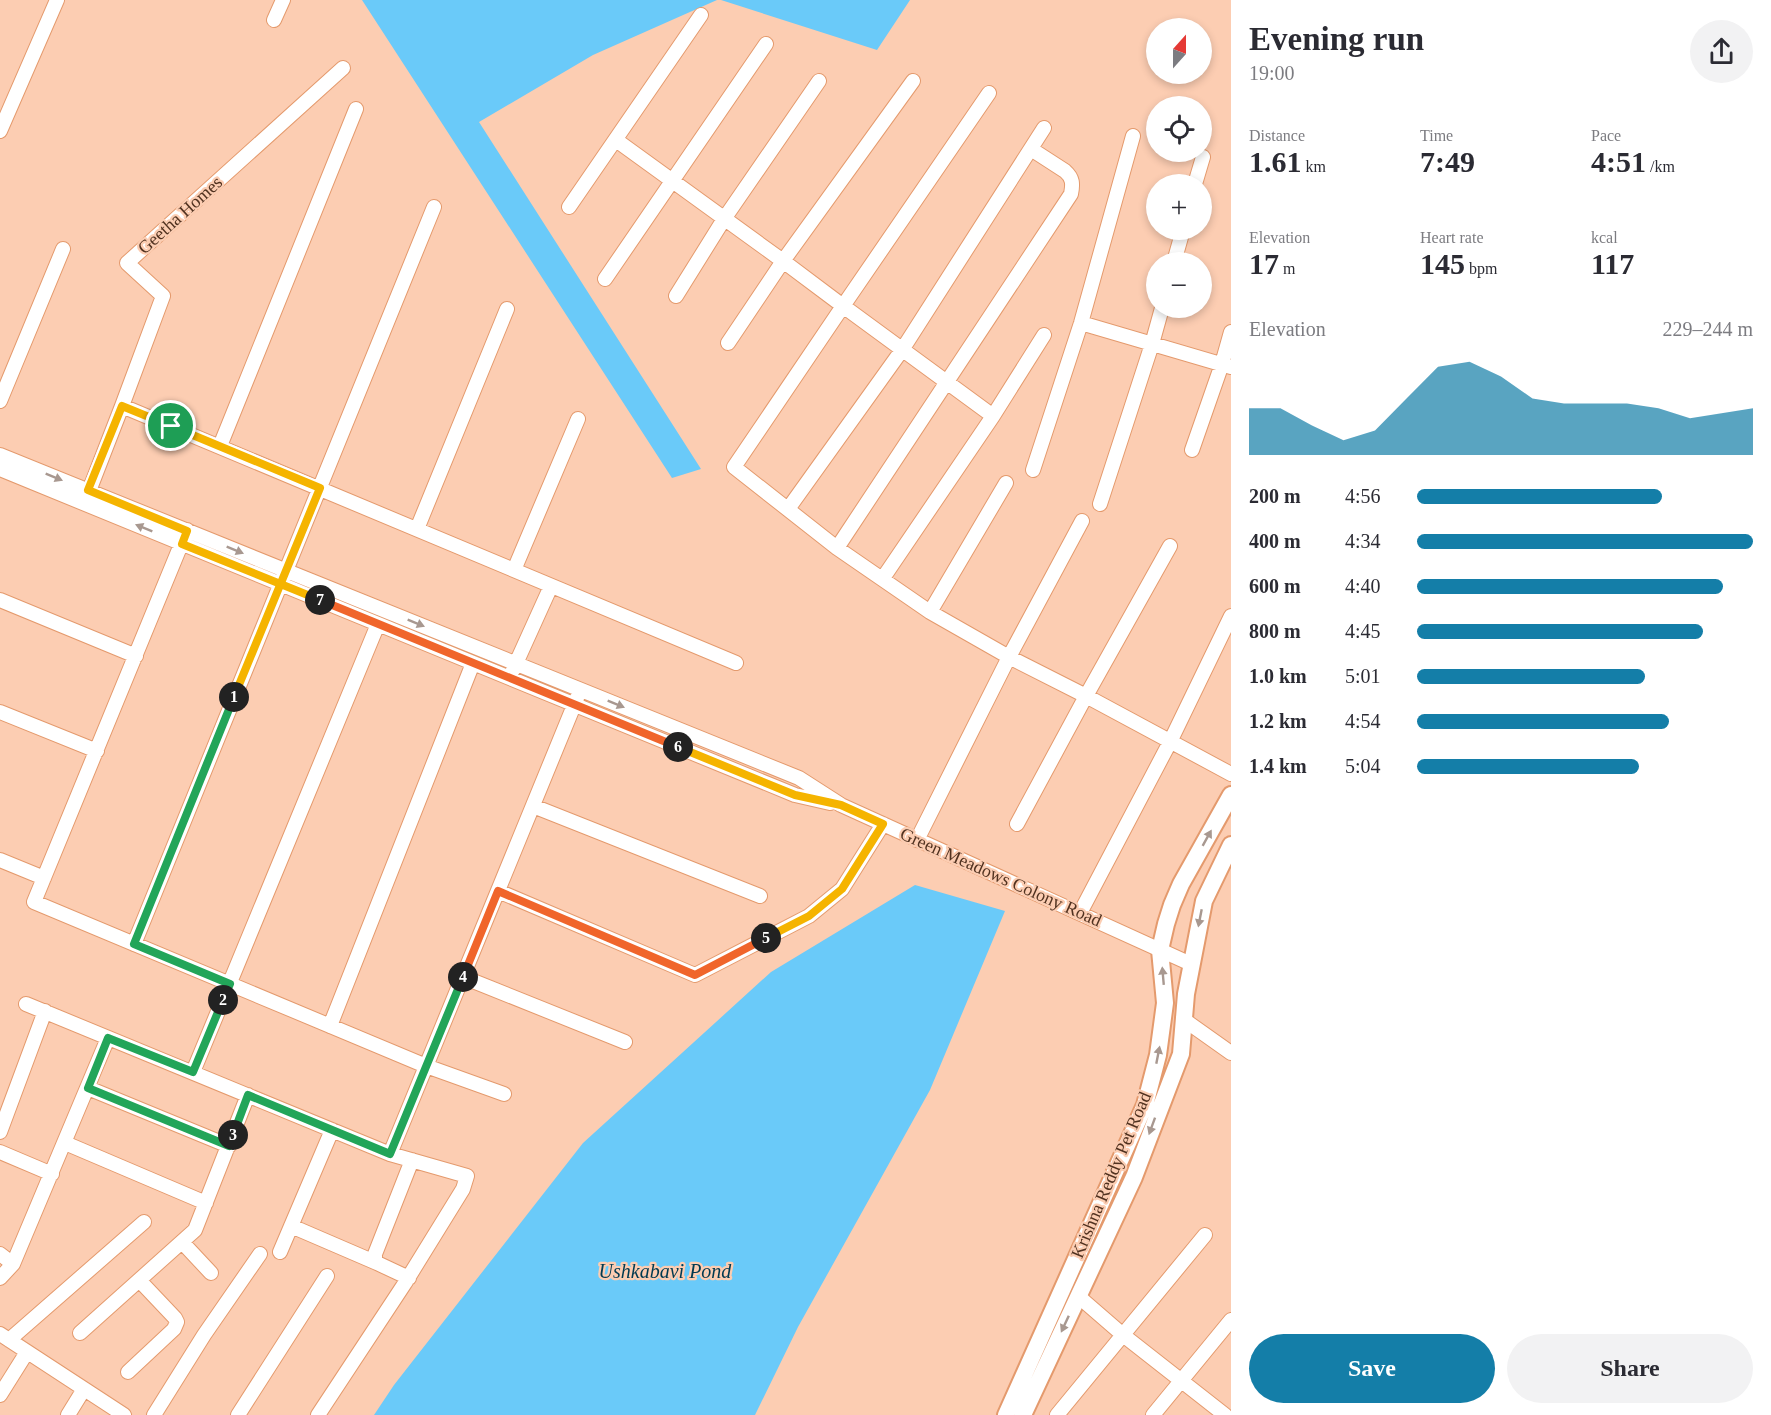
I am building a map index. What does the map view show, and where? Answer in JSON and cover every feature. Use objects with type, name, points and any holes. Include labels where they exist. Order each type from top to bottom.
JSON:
[{"type":"main road","name":"Krishna Reddy Pet Road","points":[[1006,1415],[1145,1105],[1158,1055],[1165,1003],[1160,950],[1172,905],[1181,884],[1231,795]]},
{"type":"main road","name":"Krishna Reddy Pet Road","points":[[1027,1413],[1078,1296],[1134,1177],[1181,1054],[1183,1019],[1191,964],[1204,901],[1231,844]]},
{"type":"main road","points":[[1181,884],[1207,895]]},
{"type":"street","points":[[0,131],[57,0]]},
{"type":"street","points":[[274,20],[283,0]]},
{"type":"street","points":[[569,207],[702,15]]},
{"type":"street","points":[[605,279],[766,44]]},
{"type":"street","name":"Geetha Homes","points":[[88,490],[163,296],[127,263],[343,68]]},
{"type":"street","points":[[676,296],[724,219],[819,81]]},
{"type":"street","points":[[728,343],[783,261],[913,81]]},
{"type":"street","points":[[989,93],[734,467],[837,548],[930,612],[1009,657],[1231,774]]},
{"type":"street","points":[[220,446],[356,109]]},
{"type":"street","points":[[788,509],[902,350],[1044,128]]},
{"type":"street","points":[[1033,470],[1081,323],[1133,136]]},
{"type":"street","points":[[616,140],[993,416]]},
{"type":"street","points":[[837,548],[1071,194],[1073,183],[1070,175],[1031,149]]},
{"type":"street","points":[[134,944],[434,207]]},
{"type":"street","points":[[0,401],[63,249]]},
{"type":"street","points":[[417,529],[507,309]]},
{"type":"street","points":[[1100,504],[1159,318]]},
{"type":"street","points":[[1081,323],[1227,365]]},
{"type":"street","points":[[1192,450],[1227,365],[1231,332]]},
{"type":"street","points":[[883,578],[993,416],[1044,335]]},
{"type":"street","points":[[122,406],[736,663]]},
{"type":"street","points":[[514,570],[578,420]]},
{"type":"street","name":"Green Meadows Colony Road","points":[[0,455],[88,490],[281,584],[795,795],[841,805]]},
{"type":"street","name":"Green Meadows Colony Road","points":[[0,469],[185,537],[286,570],[799,778],[841,805],[1191,964]]},
{"type":"street","points":[[930,612],[1006,483]]},
{"type":"street","points":[[917,840],[1009,657],[1082,521]]},
{"type":"street","points":[[185,537],[34,903],[426,1066],[504,1094]]},
{"type":"street","points":[[1017,824],[1170,546]]},
{"type":"street","points":[[509,678],[551,586]]},
{"type":"street","points":[[0,600],[136,656]]},
{"type":"street","points":[[1080,913],[1170,742],[1231,615]]},
{"type":"street","points":[[193,1072],[378,624]]},
{"type":"street","points":[[330,1026],[473,663]]},
{"type":"street","points":[[390,1154],[580,690]]},
{"type":"street","points":[[0,712],[97,751]]},
{"type":"street","points":[[533,806],[760,896]]},
{"type":"street","points":[[498,891],[695,975],[809,916],[842,889],[883,824]]},
{"type":"street","points":[[0,860],[45,878]]},
{"type":"street","points":[[463,977],[625,1042]]},
{"type":"street","points":[[26,1004],[390,1154],[467,1176],[463,1189],[409,1278],[318,1415]]},
{"type":"street","points":[[0,1132],[45,1011]]},
{"type":"street","points":[[1183,1019],[1231,1053]]},
{"type":"street","points":[[0,1278],[13,1264],[108,1038]]},
{"type":"street","points":[[88,1088],[229,1146]]},
{"type":"street","points":[[80,1333],[195,1230],[248,1095]]},
{"type":"street","points":[[280,1252],[332,1130]]},
{"type":"street","points":[[65,1143],[206,1203]]},
{"type":"street","points":[[0,1152],[52,1174]]},
{"type":"street","points":[[377,1263],[375,1254],[412,1160]]},
{"type":"street","points":[[124,1415],[4,1337],[144,1222]]},
{"type":"street","points":[[291,1226],[409,1278]]},
{"type":"street","points":[[1057,1415],[1205,1235]]},
{"type":"street","points":[[182,1242],[211,1273]]},
{"type":"street","points":[[0,1254],[13,1264]]},
{"type":"street","points":[[154,1415],[204,1335],[260,1254]]},
{"type":"street","points":[[238,1415],[327,1276]]},
{"type":"street","points":[[128,1372],[174,1329],[177,1322],[139,1280]]},
{"type":"street","points":[[1078,1296],[1225,1415]]},
{"type":"street","points":[[1153,1415],[1231,1320]]},
{"type":"street","points":[[0,1395],[27,1352]]},
{"type":"street","points":[[68,1415],[84,1389]]},
{"type":"water","points":[[362,0],[717,0],[593,55],[479,122],[701,469],[672,478]]},
{"type":"water","points":[[721,0],[910,0],[877,50]]},
{"type":"water","name":"Ushkabavi Pond","points":[[915,885],[1005,911],[930,1090],[798,1327],[755,1415],[374,1415],[394,1385],[583,1143],[771,972]]},
{"type":"route","points":[[171,426],[122,406],[88,490],[187,531],[182,544],[281,584],[795,795],[841,805],[883,824],[842,889],[809,916],[695,975],[498,891],[390,1154],[248,1095],[229,1146],[88,1088],[108,1038],[193,1072],[230,984],[134,944],[281,584],[320,488],[171,426]]}]
